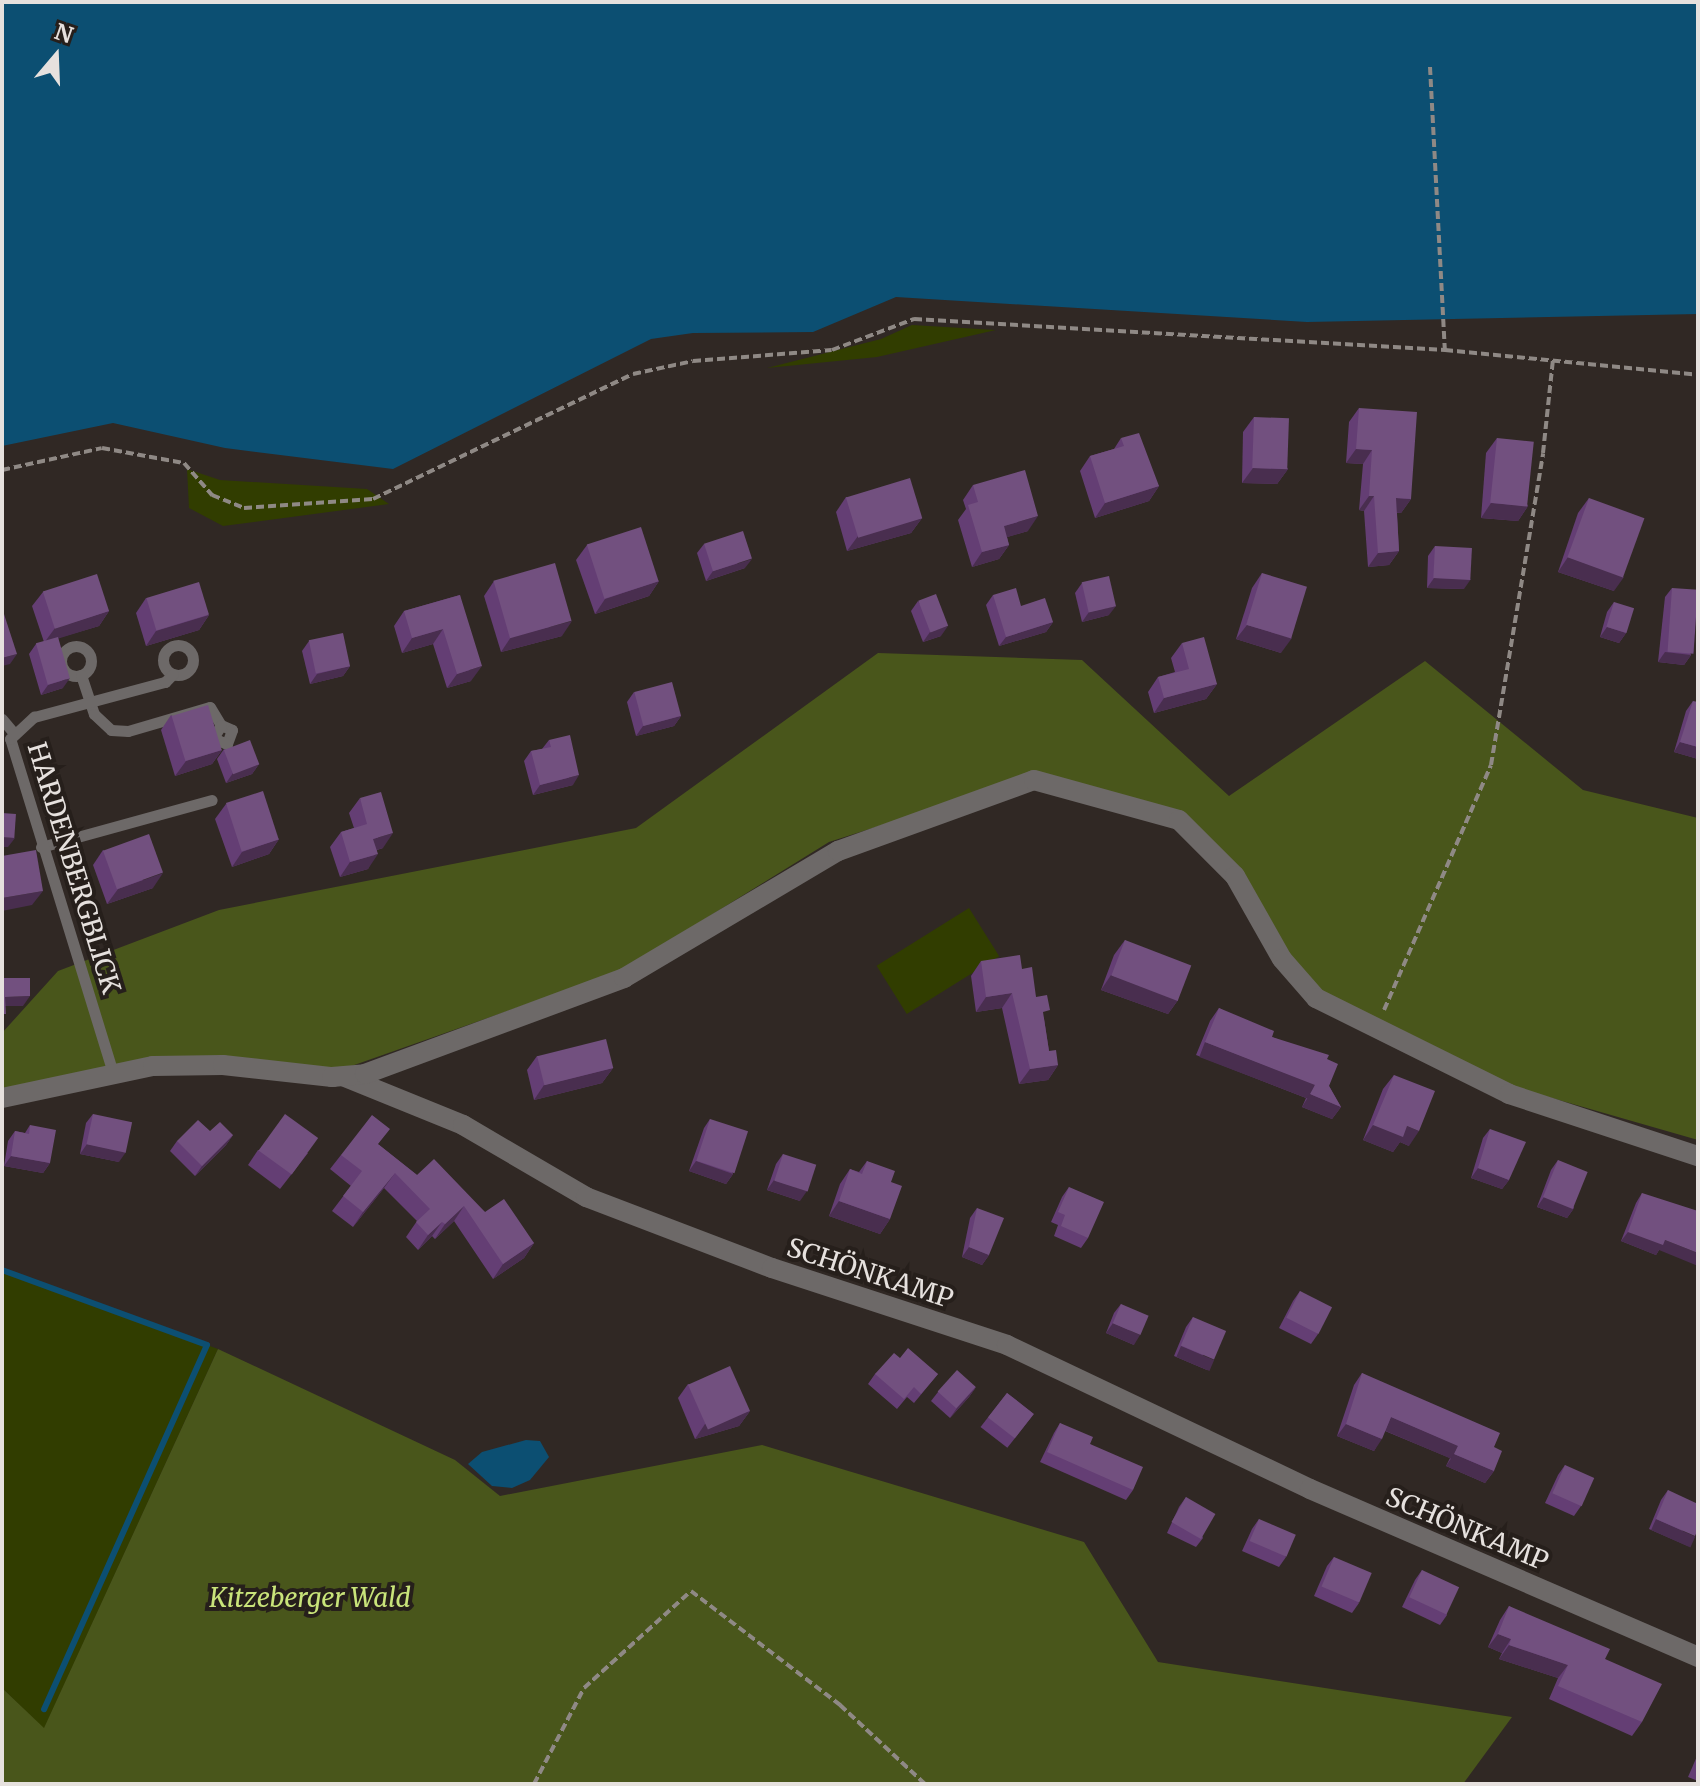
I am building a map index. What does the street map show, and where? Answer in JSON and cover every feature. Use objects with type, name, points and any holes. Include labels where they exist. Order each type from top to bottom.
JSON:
[{"type":"street","points":[[345,1077],[624,978],[838,851],[1034,780],[1179,820],[1235,876],[1282,959],[1316,998],[1509,1094],[1698,1156]]},
{"type":"street","name":"SCHÖNKAMP","points":[[2,1098],[113,1073],[187,1064],[345,1077],[463,1125],[586,1197],[772,1268],[1007,1345],[1310,1489],[1698,1657]]},
{"type":"lane","name":"HARDENBERGBLICK","points":[[113,1073],[10,750],[13,732],[34,717],[165,682],[173,674]]},
{"type":"lane","points":[[81,675],[101,722],[118,732],[203,707],[215,710],[221,725]]},
{"type":"lane","points":[[2,719],[13,732]]},
{"type":"lane","points":[[41,847],[212,800]]},
{"type":"path","points":[[1430,67],[1445,350]]},
{"type":"path","points":[[2,470],[102,448],[184,463],[212,495],[244,508],[373,499],[633,374],[693,361],[832,350],[914,319],[1445,350],[1698,375]]},
{"type":"path","points":[[1376,1028],[1491,765],[1543,453],[1553,360]]},
{"type":"path","points":[[534,1784],[584,1688],[691,1591],[840,1705],[923,1784]]},
{"type":"green space","points":[[912,325],[996,330],[877,357],[767,368],[881,339]]},
{"type":"green space","points":[[187,469],[220,480],[367,489],[389,504],[223,526],[189,508]]},
{"type":"green space","points":[[878,653],[1082,660],[1229,796],[1425,661],[1583,790],[1698,818],[1698,1140],[1510,1086],[1320,992],[1180,816],[1035,776],[829,842],[621,971],[343,1069],[200,1059],[2,1093],[2,1033],[58,971],[219,910],[636,828]]},
{"type":"green space","points":[[969,908],[999,956],[907,1014],[877,966]]},
{"type":"green space","points":[[2,1270],[218,1349],[44,1729],[2,1688]]},
{"type":"green space","name":"Kitzeberger Wald","points":[[218,1349],[455,1460],[500,1496],[762,1445],[1084,1542],[1158,1662],[1512,1717],[1463,1784],[2,1784],[2,1688],[44,1728]]},
{"type":"water","points":[[2,2],[1698,2],[1698,314],[1307,322],[896,297],[813,332],[693,333],[651,339],[393,469],[225,448],[113,423],[2,446]]},
{"type":"water","points":[[526,1440],[540,1441],[549,1457],[530,1480],[512,1488],[492,1486],[468,1464],[482,1452]]},
{"type":"building","points":[[1359,408],[1417,412],[1411,499],[1396,498],[1399,551],[1378,553],[1374,496],[1369,496],[1372,450],[1356,449]]},
{"type":"building","points":[[1254,417],[1289,418],[1287,469],[1252,468]]},
{"type":"building","points":[[1139,433],[1159,486],[1105,503],[1090,456],[1124,446],[1121,438]]},
{"type":"building","points":[[1497,438],[1534,442],[1527,507],[1490,503]]},
{"type":"building","points":[[1025,470],[1038,516],[1004,526],[1009,545],[982,552],[968,505],[978,502],[973,485]]},
{"type":"building","points":[[910,478],[922,518],[858,538],[846,498]]},
{"type":"building","points":[[1589,498],[1644,518],[1623,577],[1567,557]]},
{"type":"building","points":[[641,527],[659,581],[604,599],[587,545]]},
{"type":"building","points":[[743,531],[752,559],[713,571],[704,544]]},
{"type":"building","points":[[1435,546],[1472,548],[1470,580],[1433,578]]},
{"type":"building","points":[[555,563],[572,621],[510,638],[493,581]]},
{"type":"building","points":[[1262,573],[1307,587],[1291,638],[1246,625]]},
{"type":"building","points":[[97,574],[109,611],[55,629],[43,592]]},
{"type":"building","points":[[1109,576],[1116,606],[1089,613],[1082,582]]},
{"type":"building","points":[[199,582],[209,615],[156,631],[146,598]]},
{"type":"building","points":[[1016,588],[1021,606],[1045,598],[1053,622],[1006,637],[993,595]]},
{"type":"building","points":[[1672,588],[1698,590],[1693,654],[1668,652]]},
{"type":"building","points":[[936,594],[948,626],[930,633],[918,601]]},
{"type":"building","points":[[460,595],[482,666],[457,674],[443,629],[412,638],[404,611]]},
{"type":"building","points":[[1614,602],[1634,608],[1626,633],[1606,627]]},
{"type":"building","points":[[2,608],[17,654],[2,658]]},
{"type":"building","points":[[343,633],[350,666],[316,674],[309,640]]},
{"type":"building","points":[[58,637],[70,678],[48,685],[36,643]]},
{"type":"building","points":[[1204,637],[1217,684],[1164,698],[1158,677],[1189,669],[1182,643]]},
{"type":"building","points":[[672,682],[681,716],[643,726],[634,692]]},
{"type":"building","points":[[1693,701],[1698,702],[1698,747],[1680,742]]},
{"type":"building","points":[[208,705],[222,750],[185,761],[172,716]]},
{"type":"building","points":[[570,735],[579,775],[540,785],[531,751],[551,747],[549,740]]},
{"type":"building","points":[[250,740],[259,764],[233,774],[224,750]]},
{"type":"building","points":[[263,791],[279,840],[242,852],[226,803]]},
{"type":"building","points":[[381,792],[393,833],[373,839],[378,854],[350,862],[341,832],[367,824],[360,798]]},
{"type":"building","points":[[2,813],[16,814],[14,838],[2,837]]},
{"type":"building","points":[[149,834],[163,873],[117,889],[103,851]]},
{"type":"building","points":[[36,850],[43,891],[2,898],[2,856]]},
{"type":"building","points":[[1125,940],[1191,965],[1178,1001],[1111,975]]},
{"type":"building","points":[[1020,955],[1022,969],[1032,967],[1036,997],[1047,995],[1050,1010],[1043,1012],[1049,1051],[1056,1050],[1058,1065],[1030,1069],[1012,993],[986,997],[981,961]]},
{"type":"building","points":[[2,978],[30,978],[30,996],[5,997],[6,1014],[2,1014]]},
{"type":"building","points":[[1219,1008],[1274,1031],[1272,1037],[1329,1055],[1327,1059],[1338,1064],[1329,1086],[1341,1107],[1310,1094],[1315,1085],[1205,1042]]},
{"type":"building","points":[[606,1039],[613,1068],[544,1085],[537,1056]]},
{"type":"building","points":[[1394,1075],[1435,1091],[1419,1131],[1407,1126],[1403,1137],[1373,1125]]},
{"type":"building","points":[[93,1114],[132,1122],[126,1153],[87,1144]]},
{"type":"building","points":[[285,1114],[318,1138],[292,1175],[259,1150]]},
{"type":"building","points":[[372,1115],[390,1129],[378,1144],[417,1175],[434,1159],[485,1212],[504,1199],[534,1243],[503,1264],[464,1206],[428,1235],[416,1222],[430,1209],[395,1173],[363,1212],[343,1196],[362,1171],[341,1155]]},
{"type":"building","points":[[710,1119],[748,1131],[734,1173],[696,1161]]},
{"type":"building","points":[[198,1120],[210,1131],[220,1122],[233,1135],[202,1166],[177,1141]]},
{"type":"building","points":[[30,1125],[56,1130],[50,1163],[11,1156],[15,1131],[29,1134]]},
{"type":"building","points":[[1490,1129],[1526,1142],[1509,1180],[1478,1168]]},
{"type":"building","points":[[783,1154],[816,1165],[808,1191],[774,1181]]},
{"type":"building","points":[[1558,1160],[1588,1172],[1573,1209],[1543,1197]]},
{"type":"building","points":[[867,1161],[895,1171],[891,1182],[902,1186],[890,1219],[839,1201],[850,1169],[862,1174]]},
{"type":"building","points":[[1069,1187],[1104,1202],[1088,1238],[1061,1226],[1065,1215],[1058,1212]]},
{"type":"building","points":[[1642,1193],[1698,1211],[1698,1253],[1665,1240],[1663,1245],[1628,1232]]},
{"type":"building","points":[[977,1208],[1004,1218],[989,1255],[969,1247]]},
{"type":"building","points":[[1300,1291],[1332,1307],[1318,1334],[1286,1318]]},
{"type":"building","points":[[1121,1304],[1149,1316],[1140,1335],[1113,1323]]},
{"type":"building","points":[[1193,1317],[1226,1331],[1214,1360],[1181,1346]]},
{"type":"building","points":[[908,1348],[938,1374],[921,1394],[914,1387],[904,1399],[875,1374],[894,1353],[900,1358]]},
{"type":"building","points":[[730,1366],[750,1411],[708,1429],[688,1385]]},
{"type":"building","points":[[957,1370],[976,1387],[956,1408],[938,1392]]},
{"type":"building","points":[[1362,1373],[1500,1433],[1494,1447],[1502,1451],[1494,1471],[1454,1454],[1458,1446],[1391,1417],[1382,1439],[1346,1424]]},
{"type":"building","points":[[1007,1393],[1034,1414],[1015,1438],[988,1417]]},
{"type":"building","points":[[1060,1423],[1093,1437],[1090,1444],[1143,1467],[1133,1490],[1047,1452]]},
{"type":"building","points":[[1565,1465],[1594,1478],[1582,1506],[1552,1493]]},
{"type":"building","points":[[1668,1490],[1698,1504],[1695,1536],[1656,1519]]},
{"type":"building","points":[[1186,1497],[1215,1514],[1201,1539],[1172,1522]]},
{"type":"building","points":[[1259,1519],[1296,1535],[1286,1557],[1250,1541]]},
{"type":"building","points":[[1334,1557],[1372,1573],[1359,1602],[1321,1586]]},
{"type":"building","points":[[1422,1570],[1459,1587],[1446,1615],[1409,1597]]},
{"type":"building","points":[[1509,1606],[1610,1649],[1605,1659],[1662,1684],[1642,1722],[1558,1686],[1568,1665],[1509,1645],[1511,1639],[1498,1634]]},
{"type":"waterway","points":[[2,1270],[207,1345],[44,1709]]}]
